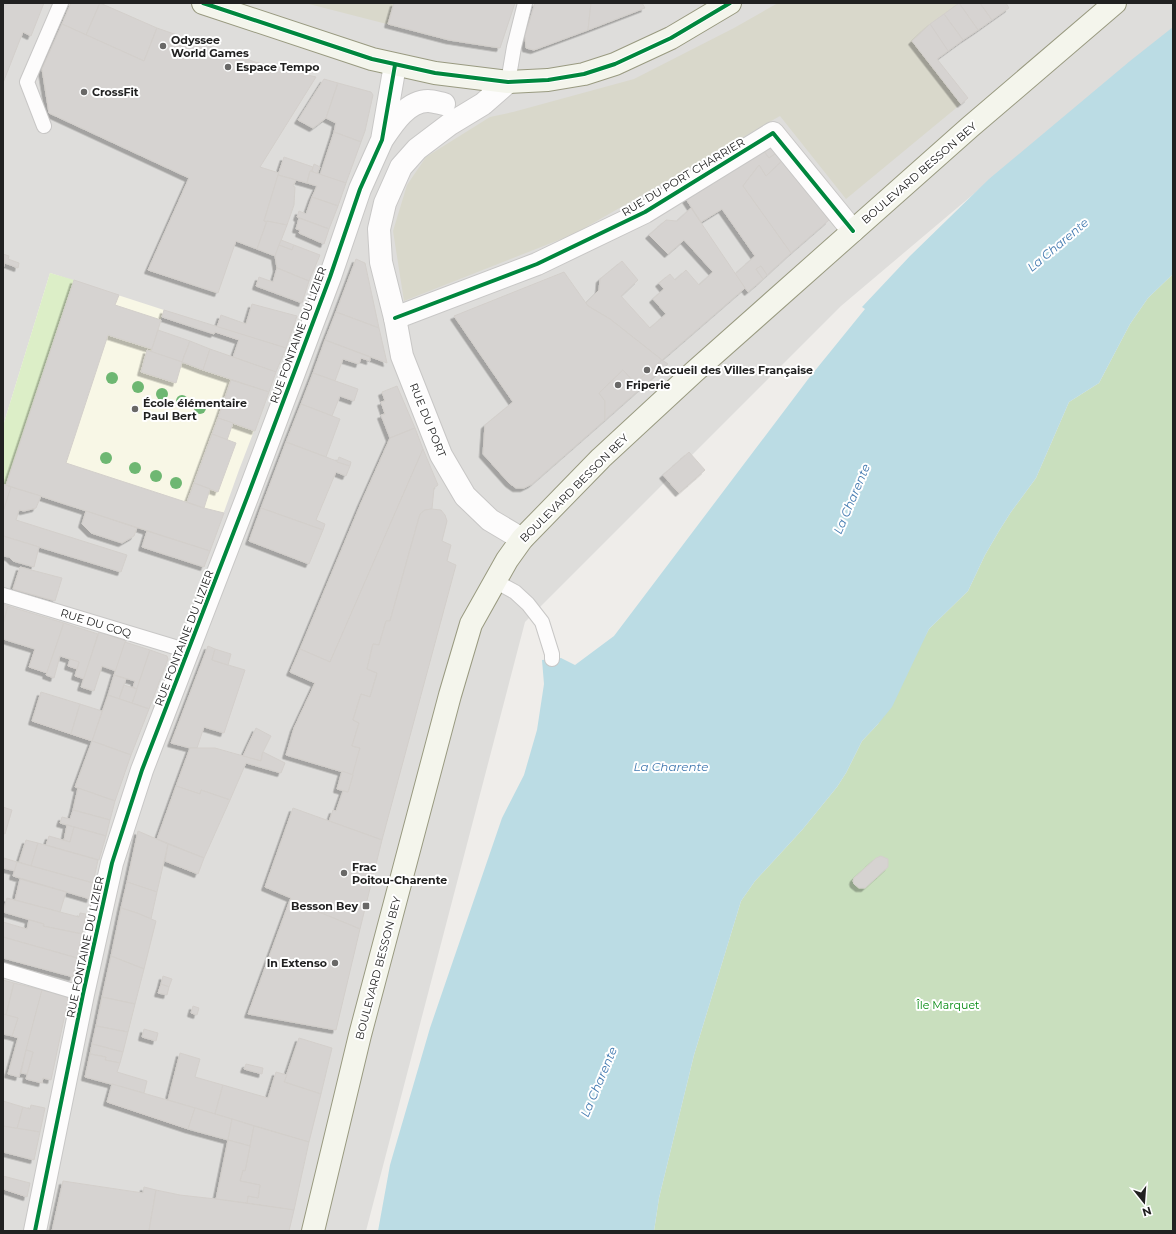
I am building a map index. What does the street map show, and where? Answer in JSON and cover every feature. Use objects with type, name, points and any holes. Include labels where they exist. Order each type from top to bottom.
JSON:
[{"type":"main road","points":[[203,3],[372,59],[435,72],[508,82],[548,80],[584,74],[615,64],[671,38],[730,3]]},
{"type":"main road","name":"BOULEVARD BESSON BEY","points":[[312,1231],[360,1035],[450,695],[471,624],[507,560],[522,539],[601,458],[694,372],[970,127],[1115,3]]},
{"type":"street","name":"RUE FONTAINE DU LIZIER","points":[[35,1231],[83,994],[112,863],[142,770],[248,495],[330,276],[360,189],[382,140],[395,64]]},
{"type":"street","points":[[435,72],[447,114]]},
{"type":"street","points":[[395,318],[381,262],[379,228],[385,203],[401,166],[447,114],[483,104],[508,82]]},
{"type":"street","points":[[382,140],[396,118],[415,104],[428,101],[447,114]]},
{"type":"street","name":"RUE DU PORT CHARRIER","points":[[395,318],[537,264],[645,212],[773,133],[853,231]]},
{"type":"street","name":"RUE DU PORT","points":[[395,318],[402,356],[441,455],[466,496],[490,520],[522,539]]},
{"type":"lane","points":[[44,126],[27,82],[61,3]]},
{"type":"lane","points":[[508,82],[514,48],[525,3]]},
{"type":"lane","points":[[495,581],[515,592],[528,604],[542,622],[552,654],[552,659]]},
{"type":"lane","name":"RUE DU COQ","points":[[3,595],[188,650]]},
{"type":"lane","points":[[3,970],[83,994]]},
{"type":"shaded area","points":[[3,3],[1173,3],[1173,34],[1022,153],[841,306],[525,622],[366,1231],[3,1231]]},
{"type":"shaded area","points":[[305,3],[515,3],[500,48],[449,40]]},
{"type":"shaded area","points":[[778,3],[959,3],[930,24],[912,41],[961,104],[846,199],[780,116],[574,234],[404,301],[393,231],[407,185],[426,157],[490,117],[634,79],[734,28]]},
{"type":"shaded area","name":"École élémentaire Paul Bert","points":[[50,273],[164,310],[151,352],[269,392],[210,551],[3,484],[3,426]]},
{"type":"green space","points":[[50,273],[74,280],[6,485],[3,484],[3,426]]},
{"type":"green space","name":"Île Marquet","points":[[1173,274],[1173,1231],[654,1231],[659,1198],[694,1055],[741,901],[755,881],[802,830],[837,787],[846,773],[862,741],[878,724],[929,629],[968,591],[985,555],[999,531],[1036,478],[1069,402],[1099,383],[1130,324],[1148,298]]},
{"type":"water","name":"La Charente","points":[[1173,27],[1173,274],[1148,298],[1130,324],[1099,383],[1069,402],[1036,478],[999,531],[985,555],[968,591],[929,629],[892,707],[862,741],[846,773],[837,787],[802,830],[755,881],[741,901],[694,1055],[659,1198],[654,1231],[378,1231],[390,1165],[430,1028],[502,818],[524,775],[537,730],[544,684],[542,660],[561,658],[575,665],[614,636],[809,378],[865,309],[862,307],[910,256],[989,179]]},
{"type":"building","points":[[3,3],[44,3],[31,36],[23,32],[3,83]]},
{"type":"building","points":[[71,3],[100,3],[86,35],[62,24]]},
{"type":"building","points":[[100,3],[157,28],[144,61],[86,35]]},
{"type":"building","points":[[394,3],[515,3],[500,48],[449,40],[388,24]]},
{"type":"building","points":[[535,3],[591,3],[588,30],[534,50],[526,48],[525,36]]},
{"type":"building","points":[[591,3],[642,3],[645,8],[588,30]]},
{"type":"building","points":[[959,3],[980,3],[992,20],[978,30]]},
{"type":"building","points":[[959,3],[978,30],[963,40],[944,14]]},
{"type":"building","points":[[980,3],[1006,3],[1009,8],[992,20]]},
{"type":"building","points":[[944,14],[963,40],[948,51],[930,24]]},
{"type":"building","points":[[62,24],[144,61],[157,28],[255,62],[316,77],[260,167],[279,173],[264,221],[267,221],[257,249],[236,241],[218,293],[148,270],[189,178],[49,113],[42,69]]},
{"type":"building","points":[[930,24],[948,51],[937,59],[968,98],[961,104],[912,41]]},
{"type":"building","points":[[324,79],[338,83],[326,118],[313,128],[298,120]]},
{"type":"building","points":[[338,83],[371,92],[373,95],[361,142],[334,132],[336,123],[326,118]]},
{"type":"building","points":[[334,132],[361,142],[346,183],[320,175]]},
{"type":"building","points":[[772,147],[778,152],[769,158],[763,150]]},
{"type":"building","points":[[763,150],[769,158],[778,152],[784,159],[766,176],[759,165],[743,186],[791,253],[767,275],[761,266],[756,269],[763,279],[748,292],[735,274],[755,256],[722,209],[701,222],[684,196]]},
{"type":"building","points":[[284,157],[313,167],[312,171],[310,171],[307,183],[278,175]]},
{"type":"building","points":[[784,159],[829,220],[791,253],[743,186],[759,165],[766,176]]},
{"type":"building","points":[[314,164],[320,167],[317,174],[312,171]]},
{"type":"building","points":[[310,171],[346,183],[338,206],[312,197],[317,186],[307,183]]},
{"type":"building","points":[[278,175],[296,180],[293,186],[295,187],[294,205],[287,225],[264,221]]},
{"type":"building","points":[[312,197],[338,206],[329,229],[297,217],[299,211],[306,214]]},
{"type":"building","points":[[691,208],[745,288],[662,360],[610,319],[588,306],[586,303],[599,290],[600,279],[622,261],[638,280],[621,296],[650,328],[666,314],[653,299],[664,289],[659,283],[670,274],[675,280],[686,270],[699,285],[713,272],[684,240],[668,254],[649,235],[666,220],[677,221]]},
{"type":"building","points":[[299,218],[329,229],[324,244],[299,233],[300,230],[296,229]]},
{"type":"building","points":[[267,221],[287,225],[275,256],[257,249]]},
{"type":"building","points":[[281,240],[294,245],[292,250],[279,245]]},
{"type":"building","points":[[279,245],[292,250],[294,245],[320,255],[309,281],[277,268],[275,256]]},
{"type":"building","points":[[3,254],[9,256],[8,259],[19,263],[18,268],[5,263],[3,269]]},
{"type":"building","points":[[356,259],[365,263],[379,328],[336,312]]},
{"type":"building","points":[[761,266],[767,275],[763,279],[756,269]]},
{"type":"building","points":[[277,268],[309,281],[302,303],[256,286],[259,277],[273,282]]},
{"type":"building","points":[[564,272],[588,306],[610,319],[662,360],[635,383],[623,370],[599,393],[605,401],[605,420],[532,484],[524,488],[516,488],[509,483],[483,454],[485,425],[513,402],[454,316]]},
{"type":"building","points":[[74,280],[119,295],[115,305],[161,320],[152,349],[108,335],[66,463],[204,508],[224,513],[210,551],[6,485]]},
{"type":"building","points":[[252,304],[297,316],[286,348],[217,327],[221,315],[246,324]]},
{"type":"building","points":[[164,310],[286,348],[276,372],[233,357],[239,340],[215,332],[214,334],[162,317]]},
{"type":"building","points":[[336,312],[379,328],[387,363],[325,340]]},
{"type":"building","points":[[158,330],[190,341],[182,362],[151,352]]},
{"type":"building","points":[[325,340],[370,357],[370,361],[361,358],[359,364],[343,359],[335,381],[313,373]]},
{"type":"building","points":[[190,341],[210,349],[203,370],[182,362]]},
{"type":"building","points":[[210,349],[276,372],[269,392],[203,370]]},
{"type":"building","points":[[147,350],[182,362],[176,383],[141,372]]},
{"type":"building","points":[[662,360],[668,364],[640,389],[635,383]]},
{"type":"building","points":[[623,370],[640,389],[605,420],[605,401],[599,393]]},
{"type":"building","points":[[313,373],[358,389],[354,401],[340,396],[332,416],[301,404]]},
{"type":"building","points":[[231,380],[269,392],[255,431],[218,418]]},
{"type":"building","points":[[397,386],[415,428],[390,438],[381,415],[385,414],[381,402],[385,401],[382,392]]},
{"type":"building","points":[[301,404],[340,419],[326,457],[286,442]]},
{"type":"building","points":[[218,418],[233,423],[227,440],[212,434]]},
{"type":"building","points":[[415,428],[423,449],[330,662],[300,649],[390,438]]},
{"type":"building","points":[[212,434],[236,443],[218,492],[194,483]]},
{"type":"building","points":[[286,442],[350,466],[346,476],[336,472],[316,520],[325,524],[323,530],[261,508]]},
{"type":"building","points":[[423,449],[438,485],[434,488],[432,509],[425,510],[420,514],[390,621],[386,621],[379,645],[373,644],[367,669],[377,673],[370,697],[361,694],[353,720],[359,723],[352,746],[360,748],[353,775],[286,755],[294,728],[315,683],[290,672],[300,649],[330,662]]},
{"type":"building","points":[[689,452],[705,470],[679,493],[663,475]]},
{"type":"building","points":[[339,457],[351,462],[350,466],[337,462]]},
{"type":"building","points":[[194,483],[210,489],[204,508],[187,502]]},
{"type":"building","points":[[3,484],[11,487],[3,512]]},
{"type":"building","points":[[11,487],[41,496],[36,508],[24,511],[19,510],[16,520],[127,555],[121,572],[3,536],[3,512]]},
{"type":"building","points":[[261,508],[323,530],[309,564],[249,541]]},
{"type":"building","points":[[425,510],[441,510],[445,515],[447,521],[442,541],[451,545],[447,561],[456,565],[382,840],[329,821],[333,810],[336,811],[343,791],[348,792],[360,748],[352,746],[359,723],[353,720],[361,694],[370,697],[376,677],[377,673],[367,669],[373,644],[379,645],[386,621],[390,621],[420,514]]},
{"type":"building","points":[[86,511],[137,528],[134,536],[122,543],[91,533],[82,524]]},
{"type":"building","points":[[147,531],[210,551],[204,567],[142,547]]},
{"type":"building","points":[[3,536],[39,547],[34,567],[13,561],[9,557],[3,556]]},
{"type":"building","points":[[20,567],[62,578],[55,601],[13,589]]},
{"type":"building","points":[[3,604],[8,606],[3,624]]},
{"type":"building","points":[[8,606],[64,623],[47,673],[29,667],[35,649],[3,639],[3,624]]},
{"type":"building","points":[[64,623],[98,634],[84,679],[75,676],[79,662],[60,656],[54,678],[46,675]]},
{"type":"building","points":[[99,632],[126,641],[116,671],[102,666],[94,691],[81,687]]},
{"type":"building","points":[[125,642],[150,650],[137,689],[133,687],[135,681],[114,675]]},
{"type":"building","points":[[208,646],[215,649],[212,660],[245,670],[224,733],[204,727],[197,748],[190,748],[171,743]]},
{"type":"building","points":[[215,649],[231,654],[228,665],[212,660]]},
{"type":"building","points":[[150,650],[167,656],[168,659],[149,709],[132,703]]},
{"type":"building","points":[[70,659],[79,662],[77,669],[68,666]]},
{"type":"building","points":[[114,675],[126,679],[119,699],[108,695]]},
{"type":"building","points":[[124,685],[137,689],[132,703],[119,699]]},
{"type":"building","points":[[41,692],[80,704],[71,734],[32,721]]},
{"type":"building","points":[[108,695],[149,709],[131,755],[92,741]]},
{"type":"building","points":[[80,704],[102,711],[92,741],[71,734]]},
{"type":"building","points":[[256,728],[271,736],[262,754],[261,761],[243,756]]},
{"type":"building","points":[[92,741],[131,755],[115,801],[75,787]]},
{"type":"building","points":[[190,748],[215,748],[261,761],[263,752],[285,763],[281,773],[246,763],[230,800],[201,790],[200,794],[176,786]]},
{"type":"building","points":[[342,771],[353,775],[348,792],[337,789]]},
{"type":"building","points":[[176,786],[200,794],[201,790],[230,800],[204,858],[157,839]]},
{"type":"building","points":[[78,788],[115,801],[110,820],[73,810]]},
{"type":"building","points":[[3,807],[12,810],[5,834],[3,833]]},
{"type":"building","points":[[293,808],[382,840],[360,929],[290,900],[291,898],[265,887]]},
{"type":"building","points":[[73,810],[110,820],[106,836],[60,823],[62,817],[70,819]]},
{"type":"building","points":[[67,825],[74,827],[70,842],[64,840]]},
{"type":"building","points":[[74,827],[106,836],[99,860],[46,845],[49,836],[70,842]]},
{"type":"building","points":[[138,831],[168,844],[157,892],[127,882]]},
{"type":"building","points":[[26,840],[38,843],[31,866],[19,862]]},
{"type":"building","points":[[38,843],[98,860],[93,883],[31,866]]},
{"type":"building","points":[[168,844],[204,858],[198,874],[165,861]]},
{"type":"building","points":[[881,856],[888,859],[888,867],[865,888],[859,888],[854,884],[854,878],[876,858]]},
{"type":"building","points":[[4,858],[17,862],[15,871],[3,868]]},
{"type":"building","points":[[17,862],[93,883],[90,899],[13,876]]},
{"type":"building","points":[[20,879],[66,892],[60,912],[15,900]]},
{"type":"building","points":[[127,882],[157,892],[151,919],[121,908]]},
{"type":"building","points":[[7,898],[79,917],[80,913],[86,914],[82,934],[43,926],[44,924],[3,912]]},
{"type":"building","points":[[290,900],[360,929],[336,1030],[248,1014]]},
{"type":"building","points":[[121,908],[156,921],[144,969],[111,956]]},
{"type":"building","points":[[29,920],[44,924],[43,926],[82,934],[77,958],[3,937],[3,922],[27,929]]},
{"type":"building","points":[[3,937],[77,958],[73,977],[3,958]]},
{"type":"building","points":[[111,956],[144,969],[135,1004],[102,997]]},
{"type":"building","points":[[163,976],[172,979],[169,987],[161,984]]},
{"type":"building","points":[[3,980],[14,983],[6,1015],[3,1014]]},
{"type":"building","points":[[14,983],[42,990],[19,1077],[8,1074],[18,1038],[12,1036],[18,1018],[6,1015]]},
{"type":"building","points":[[161,984],[169,987],[167,995],[158,993]]},
{"type":"building","points":[[42,990],[67,997],[68,1000],[51,1080],[43,1078],[42,1083],[26,1079],[33,1052],[26,1050]]},
{"type":"building","points":[[102,997],[135,1004],[128,1032],[96,1026]]},
{"type":"building","points":[[193,1006],[199,1008],[197,1015],[191,1013]]},
{"type":"building","points":[[3,1014],[18,1018],[12,1036],[3,1034]]},
{"type":"building","points":[[96,1026],[128,1032],[123,1052],[92,1044]]},
{"type":"building","points":[[144,1029],[158,1033],[156,1041],[142,1037]]},
{"type":"building","points":[[299,1038],[332,1048],[321,1094],[284,1082]]},
{"type":"building","points":[[92,1044],[123,1052],[120,1063],[105,1060],[106,1057],[90,1054]]},
{"type":"building","points":[[26,1050],[33,1052],[27,1074],[21,1073]]},
{"type":"building","points":[[180,1053],[200,1059],[195,1077],[223,1085],[215,1114],[168,1100]]},
{"type":"building","points":[[90,1054],[106,1057],[105,1060],[120,1063],[117,1072],[147,1081],[144,1093],[85,1077]]},
{"type":"building","points":[[246,1064],[263,1068],[262,1074],[244,1069]]},
{"type":"building","points":[[276,1072],[287,1075],[284,1082],[321,1094],[309,1142],[215,1114],[223,1085],[268,1098]]},
{"type":"building","points":[[112,1084],[195,1108],[188,1129],[107,1102]]},
{"type":"building","points":[[3,1101],[23,1107],[17,1129],[3,1126]]},
{"type":"building","points":[[31,1105],[45,1108],[40,1132],[17,1129],[23,1107],[30,1109]]},
{"type":"building","points":[[195,1108],[232,1119],[228,1140],[188,1129]]},
{"type":"building","points":[[232,1119],[254,1126],[250,1146],[228,1140]]},
{"type":"building","points":[[3,1126],[40,1132],[34,1160],[3,1152]]},
{"type":"building","points":[[254,1126],[309,1142],[294,1210],[247,1203],[248,1196],[258,1198],[260,1185],[240,1181],[243,1170],[245,1171]]},
{"type":"building","points":[[228,1140],[250,1146],[245,1171],[243,1170],[240,1181],[260,1185],[258,1198],[248,1196],[247,1203],[216,1199]]},
{"type":"building","points":[[3,1176],[30,1183],[27,1197],[3,1189]]},
{"type":"building","points":[[63,1181],[143,1193],[144,1187],[156,1190],[149,1231],[52,1231]]},
{"type":"building","points":[[156,1190],[180,1195],[294,1210],[289,1231],[149,1231]]},
{"type":"cycle path","points":[[203,3],[372,59],[435,73],[508,82],[548,80],[584,74],[615,64],[671,38],[730,3]]},
{"type":"cycle path","points":[[35,1231],[83,994],[112,863],[142,770],[330,277],[360,189],[382,140],[395,65]]},
{"type":"cycle path","points":[[395,318],[537,264],[645,212],[773,133],[853,231]]},
{"type":"place","name":"Odyssee World Games","points":[[163,46]]},
{"type":"place","name":"Espace Tempo","points":[[228,67]]},
{"type":"place","name":"CrossFit","points":[[84,92]]},
{"type":"place","name":"Accueil des Villes Française","points":[[647,370]]},
{"type":"place","name":"Friperie","points":[[618,385]]},
{"type":"place","name":"École élémentaire Paul Bert","points":[[135,409]]},
{"type":"place","name":"Frac Poitou-Charente","points":[[344,873]]},
{"type":"place","name":"Besson Bey","points":[[366,906]]},
{"type":"place","name":"In Extenso","points":[[335,963]]}]
